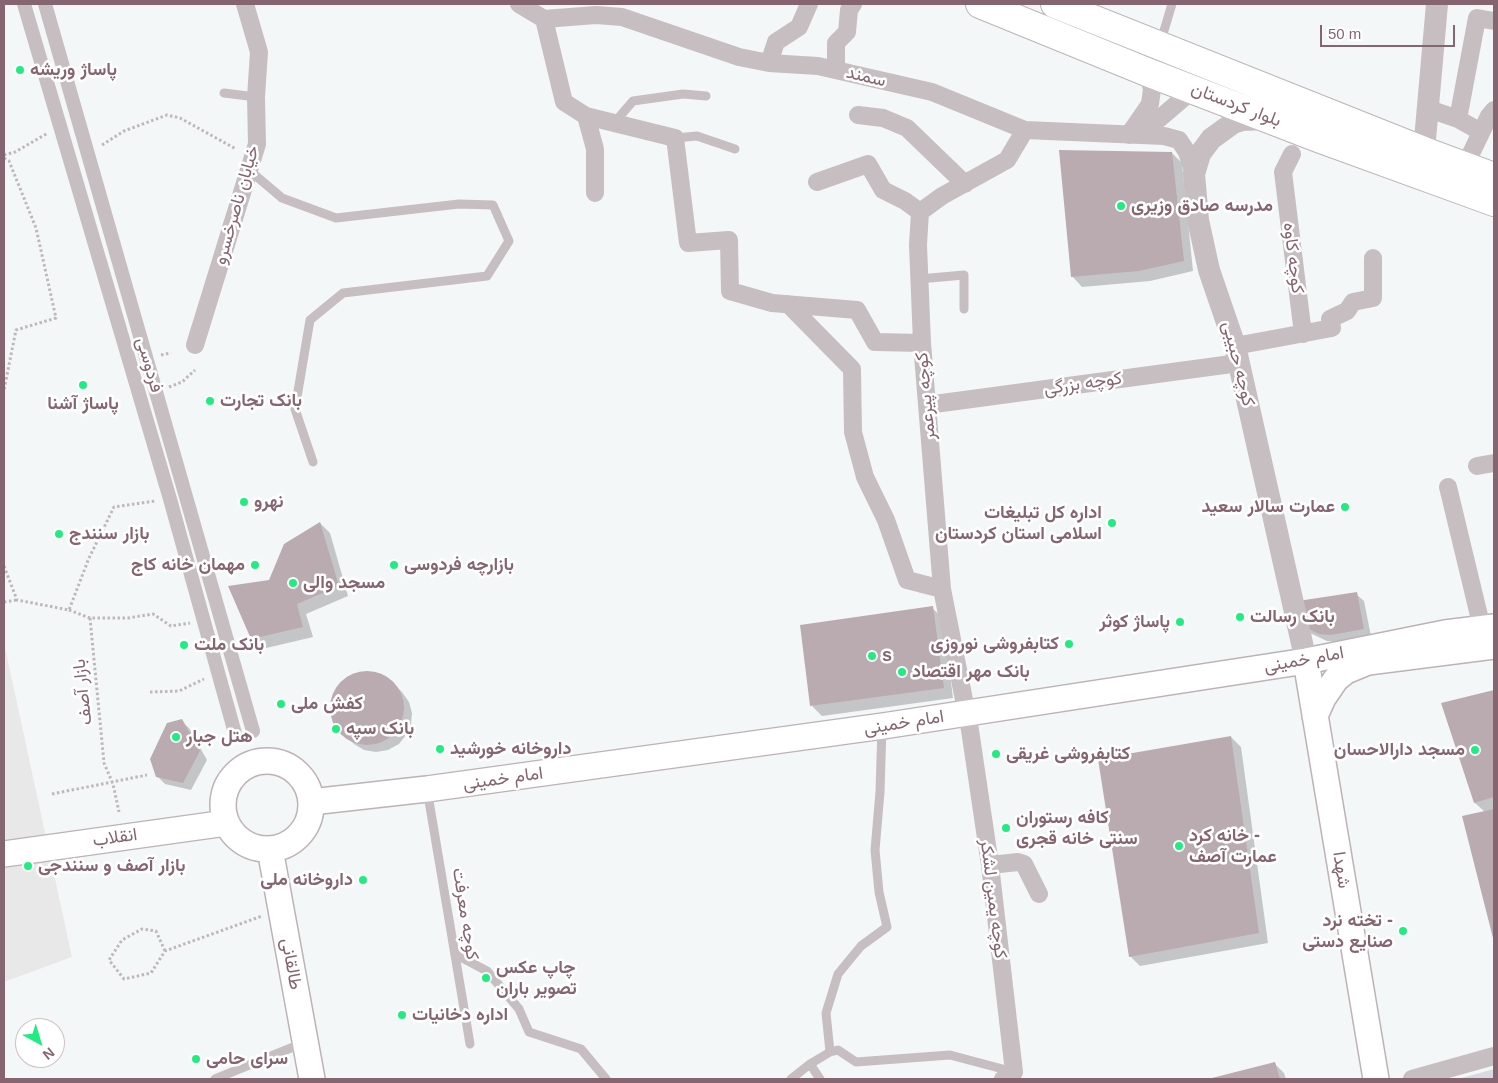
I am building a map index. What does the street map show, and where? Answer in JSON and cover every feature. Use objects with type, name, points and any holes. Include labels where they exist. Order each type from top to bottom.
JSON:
[{"type":"main road","name":"بلوار کردستان","points":[[980,4],[1318,138],[1494,202]]},
{"type":"main road","name":"بلوار کردستان","points":[[1055,4],[1424,151],[1494,176]]},
{"type":"main road","name":"امام خمینی","points":[[311,802],[427,789],[882,726],[1306,661],[1445,633],[1490,634]]},
{"type":"main road","name":"امام خمینی","points":[[1315,716],[1322,698],[1336,679],[1346,671],[1368,662],[1490,634]]},
{"type":"main road","name":"شهدا","points":[[1306,661],[1376,1079]]},
{"type":"main road","points":[[266,760],[279,762],[301,776],[307,787],[311,802],[309,817],[304,829],[295,839],[283,846],[270,849],[257,848],[244,843],[234,834],[224,816],[227,785],[234,775],[243,767],[266,760]]},
{"type":"main road","name":"انقلاب","points":[[4,839],[224,816]]},
{"type":"main road","name":"انقلاب","points":[[4,854],[224,816]]},
{"type":"main road","name":"طالقانی","points":[[270,849],[312,1079]]},
{"type":"street","name":"فردوسی","points":[[24,4],[170,499],[236,737]]},
{"type":"street","name":"فردوسی","points":[[45,4],[253,731]]},
{"type":"street","name":"خیابان ناصرخسرو","points":[[195,345],[257,144],[256,97],[259,52],[245,4]]},
{"type":"street","points":[[518,4],[544,19],[564,102],[586,116],[675,138],[688,243],[729,240],[730,291],[772,303],[857,310],[874,342],[922,343]]},
{"type":"street","points":[[769,64],[776,42],[799,27],[809,4]]},
{"type":"street","points":[[836,70],[836,42],[847,32],[849,10],[853,4]]},
{"type":"street","points":[[1424,151],[1437,4]]},
{"type":"street","name":"سمند","points":[[544,19],[597,9],[739,57],[769,64],[818,66],[932,92],[1025,130],[1164,136],[1178,140],[1187,152],[1194,174]]},
{"type":"street","points":[[1458,119],[1477,18],[1494,21]]},
{"type":"street","points":[[1129,135],[1150,104],[1152,89],[1148,72]]},
{"type":"street","points":[[1129,135],[1159,119],[1194,89]]},
{"type":"street","points":[[1429,109],[1458,119],[1482,132]]},
{"type":"street","points":[[1465,166],[1494,110]]},
{"type":"street","points":[[858,115],[883,118],[907,128],[965,184]]},
{"type":"street","points":[[586,116],[595,149],[595,193]]},
{"type":"street","name":"کوچه حبیبی","points":[[1274,119],[1242,120],[1233,123],[1211,139],[1205,146],[1200,154],[1194,174],[1198,220],[1210,270],[1237,354],[1306,661]]},
{"type":"street","points":[[817,182],[868,164],[883,190],[905,201],[920,212],[1007,160],[1025,130]]},
{"type":"street","name":"کوچه کاوه","points":[[1292,154],[1283,172],[1303,334]]},
{"type":"street","name":"کوچه پیرعمر","points":[[920,212],[919,279],[922,343],[942,589],[967,713]]},
{"type":"street","name":"کوچه بزرگی","points":[[927,405],[1237,354],[1303,334],[1332,328],[1330,319],[1347,311],[1354,302],[1373,298],[1374,258]]},
{"type":"street","points":[[788,304],[852,369],[853,432],[865,477],[886,520],[906,580],[942,589]]},
{"type":"street","points":[[1448,487],[1490,634]]},
{"type":"street","name":"کوچه یمین لشکر","points":[[967,713],[990,865],[1011,1077]]},
{"type":"street","points":[[990,865],[1018,862],[1024,864],[1039,894]]},
{"type":"street","points":[[1412,1079],[1494,1056]]},
{"type":"lane","points":[[1160,46],[1172,4]]},
{"type":"lane","points":[[224,93],[256,97]]},
{"type":"lane","points":[[614,123],[633,101],[683,94],[706,96]]},
{"type":"lane","points":[[675,138],[697,136],[735,149]]},
{"type":"lane","points":[[249,170],[282,198],[336,218],[459,204],[493,205],[509,241],[487,276],[343,293],[310,320],[295,409],[313,462]]},
{"type":"lane","points":[[919,279],[964,275],[964,309]]},
{"type":"lane","points":[[830,1052],[826,1013],[838,974],[860,946],[887,928],[879,892],[875,850],[880,792],[882,726]]},
{"type":"lane","name":"کوچه معرفت","points":[[427,789],[470,1044]]},
{"type":"lane","points":[[455,954],[487,971],[519,1009],[529,1032],[581,1049],[606,1079]]},
{"type":"lane","points":[[215,1079],[306,1042]]},
{"type":"lane","points":[[791,1079],[810,1064],[830,1052],[838,1050],[856,1062],[950,1054],[1011,1077]]},
{"type":"lane","points":[[810,1064],[820,1079]]},
{"type":"path","points":[[88,154],[124,131],[167,115],[180,118],[236,148]]},
{"type":"path","points":[[4,390],[16,330],[56,318],[36,228],[9,161],[4,157],[59,127]]},
{"type":"path","points":[[155,391],[182,382],[195,370]]},
{"type":"path","points":[[69,610],[89,558],[114,507],[170,499]]},
{"type":"path","points":[[4,566],[17,600]]},
{"type":"path","points":[[4,602],[17,600],[69,610],[90,618],[128,618],[153,614],[171,626],[204,622]]},
{"type":"path","name":"بازار آصف","points":[[90,618],[104,763],[113,784],[119,812]]},
{"type":"path","points":[[150,692],[179,691],[219,674]]},
{"type":"path","points":[[52,794],[113,784],[147,775]]},
{"type":"path","points":[[165,951],[156,931],[142,929],[122,940],[109,960],[124,979],[151,973],[165,951],[263,916]]},
{"type":"shaded area","name":"بازار آصف و سنندجی","points":[[4,643],[72,957],[4,982]]},
{"type":"shaded area","points":[[1494,1069],[1494,1079],[1458,1079]]},
{"type":"building","name":"مدرسه صادق وزیری","points":[[1059,150],[1172,152],[1184,261],[1139,271],[1071,277]]},
{"type":"building","name":"مسجد والی","points":[[320,522],[339,586],[297,604],[303,627],[251,639],[228,586],[269,580],[284,544]]},
{"type":"building","points":[[1357,592],[1364,629],[1331,635],[1319,634],[1301,625],[1298,601]]},
{"type":"building","name":"s","points":[[933,606],[944,688],[810,706],[800,625]]},
{"type":"building","points":[[367,671],[381,674],[393,682],[401,694],[404,708],[401,722],[393,734],[381,742],[367,745],[353,742],[341,734],[333,722],[330,708],[333,694],[341,682],[353,674]]},
{"type":"building","name":"مسجد دارالاحسان","points":[[1494,690],[1494,797],[1474,803],[1441,703]]},
{"type":"building","name":"هتل جبار","points":[[182,719],[200,751],[183,783],[156,777],[150,759],[167,723]]},
{"type":"building","name":"خانه کرد - عمارت آصف","points":[[1231,736],[1259,933],[1129,957],[1098,759]]},
{"type":"building","points":[[1494,809],[1494,942],[1462,816]]},
{"type":"building","points":[[1275,1062],[1280,1079],[1208,1079]]},
{"type":"place","name":"پاساژ وریشه","points":[[20,70]]},
{"type":"place","name":"مدرسه صادق وزیری","points":[[1121,206]]},
{"type":"place","name":"پاساژ آشنا","points":[[83,385]]},
{"type":"place","name":"بانک تجارت","points":[[210,401]]},
{"type":"place","name":"نهرو","points":[[244,502]]},
{"type":"place","name":"عمارت سالار سعید","points":[[1345,507]]},
{"type":"place","name":"اداره کل تبلیغات اسلامی استان کردستان","points":[[1112,523]]},
{"type":"place","name":"بازار سنندج","points":[[59,534]]},
{"type":"place","name":"مهمان خانه کاج","points":[[255,565]]},
{"type":"place","name":"بازارچه فردوسی","points":[[394,565]]},
{"type":"place","name":"مسجد والی","points":[[293,583]]},
{"type":"place","name":"بانک رسالت","points":[[1240,617]]},
{"type":"place","name":"پاساژ کوثر","points":[[1180,622]]},
{"type":"place","name":"کتابفروشی نوروزی","points":[[1069,644]]},
{"type":"place","name":"بانک ملت","points":[[184,645]]},
{"type":"place","name":"s","points":[[872,656]]},
{"type":"place","name":"بانک مهر اقتصاد","points":[[902,672]]},
{"type":"place","name":"کفش ملی","points":[[281,704]]},
{"type":"place","name":"بانک سپه","points":[[336,729]]},
{"type":"place","name":"هتل جبار","points":[[176,737]]},
{"type":"place","name":"داروخانه خورشید","points":[[440,749]]},
{"type":"place","name":"مسجد دارالاحسان","points":[[1475,750]]},
{"type":"place","name":"کتابفروشی غریقی","points":[[996,754]]},
{"type":"place","name":"کافه رستوران سنتی خانه قجری","points":[[1006,828]]},
{"type":"place","name":"خانه کرد - عمارت آصف","points":[[1179,846]]},
{"type":"place","name":"بازار آصف و سنندجی","points":[[28,866]]},
{"type":"place","name":"داروخانه ملی","points":[[363,880]]},
{"type":"place","name":"تخته نرد - صنایع دستی","points":[[1403,931]]},
{"type":"place","name":"چاپ عکس تصویر باران","points":[[486,978]]},
{"type":"place","name":"اداره دخانیات","points":[[402,1015]]},
{"type":"place","name":"سرای حامی","points":[[196,1059]]}]
